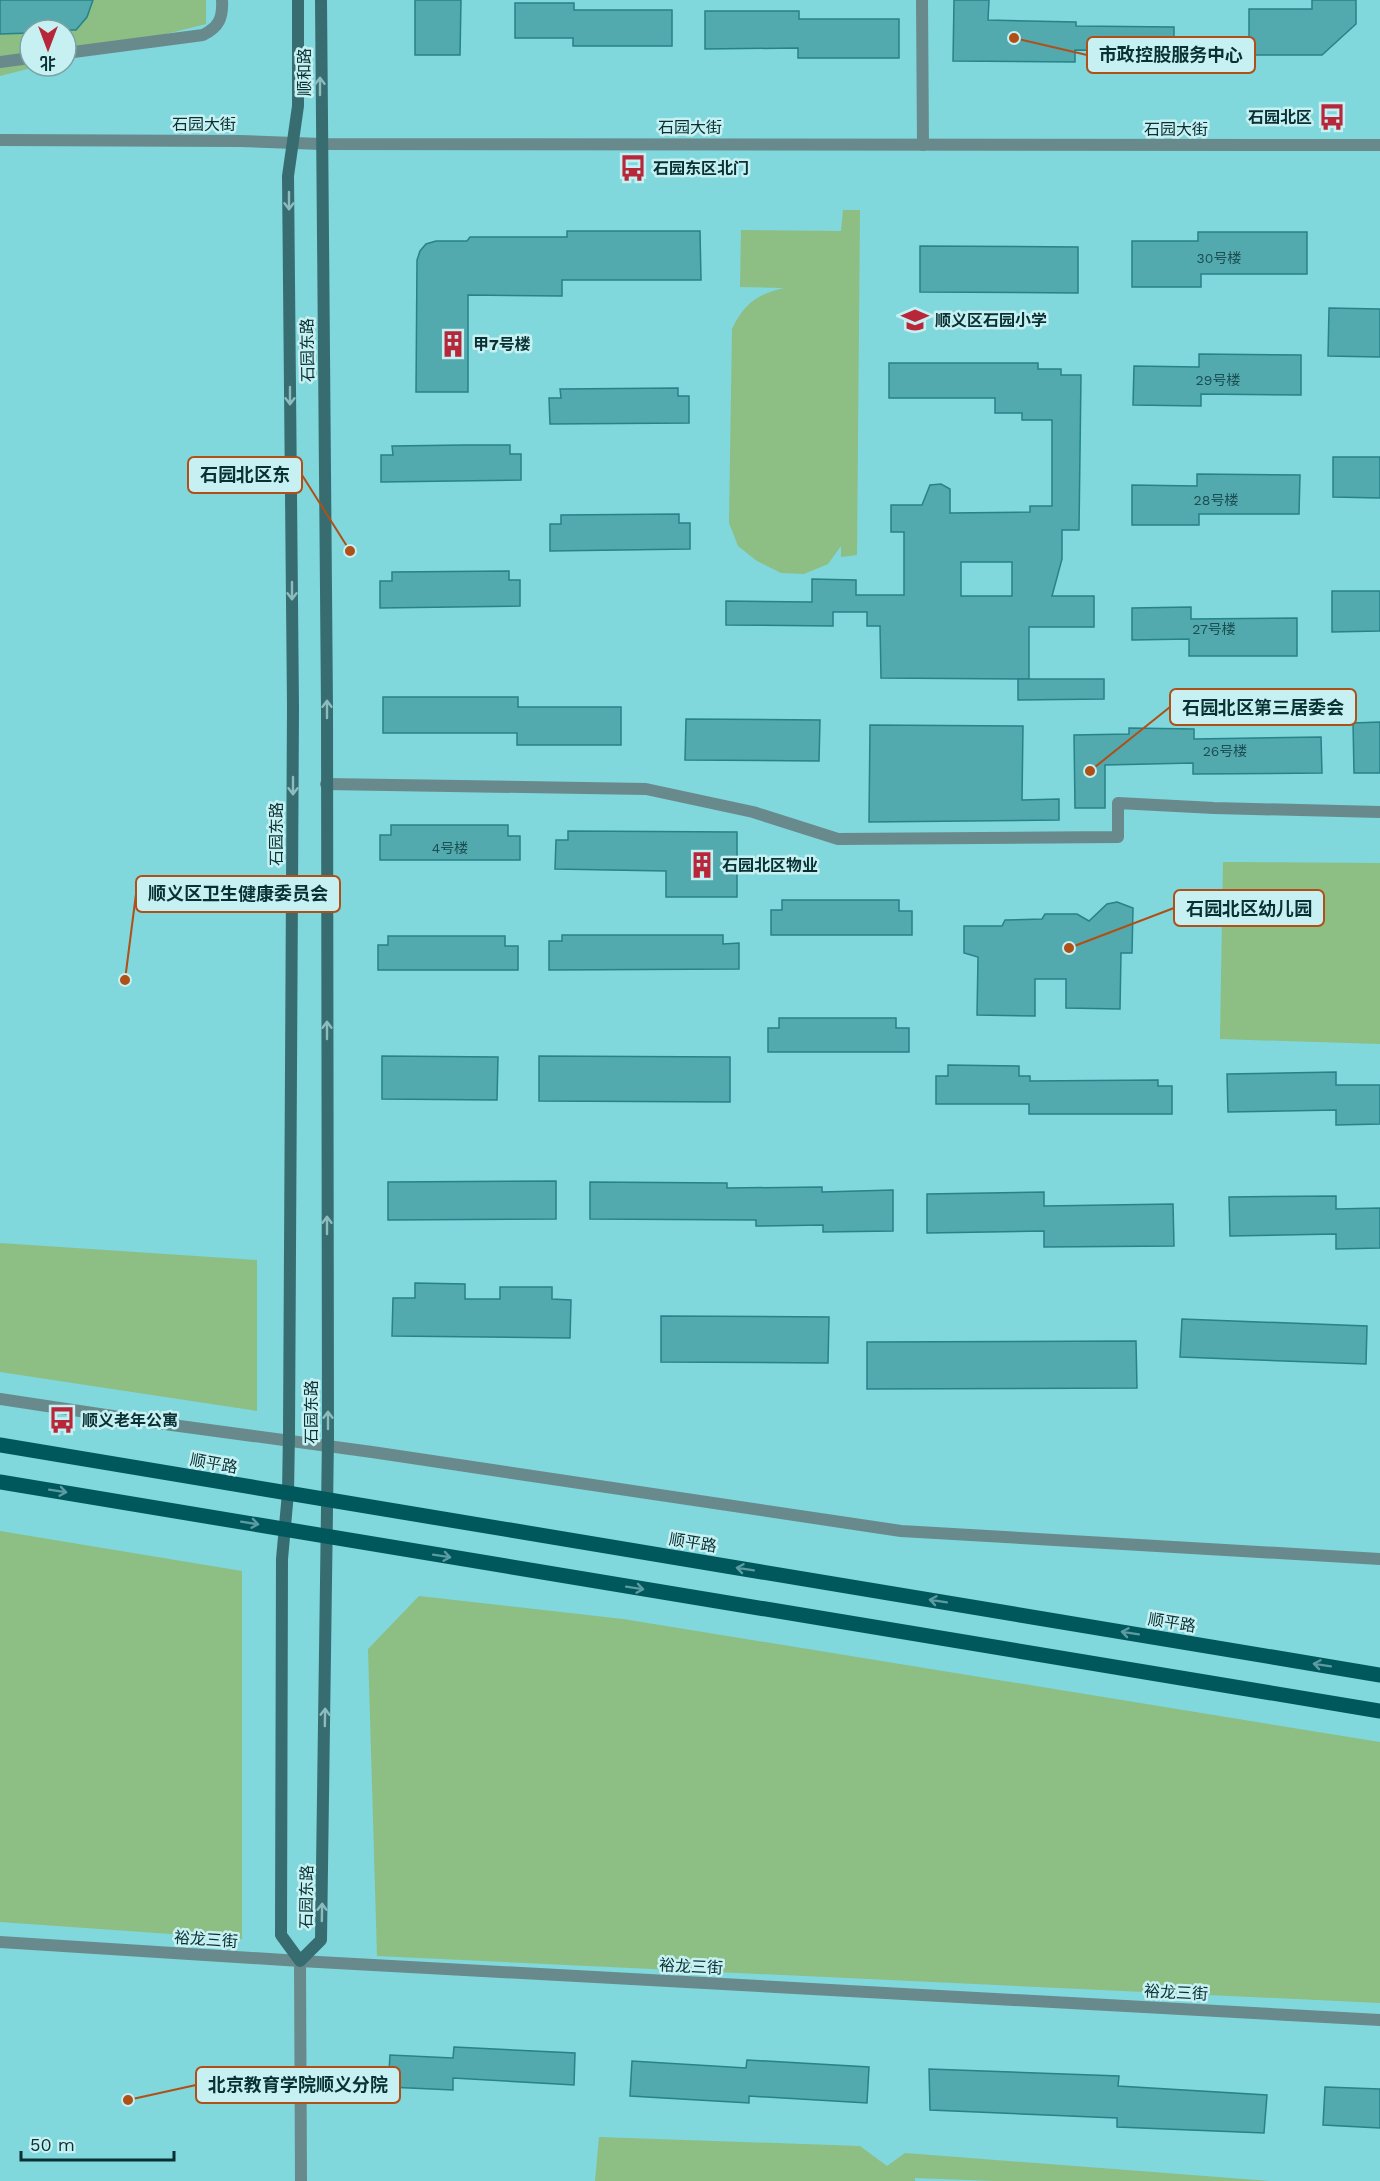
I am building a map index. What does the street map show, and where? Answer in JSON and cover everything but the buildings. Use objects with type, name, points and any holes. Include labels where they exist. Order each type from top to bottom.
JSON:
[{"type":"main road","name":"顺和路","points":[[292,143],[298,106],[298,0]]},
{"type":"main road","name":"顺和路","points":[[321,0],[321,144]]},
{"type":"main road","name":"石园东路","points":[[292,143],[288,176],[293,817],[288,1493],[282,1559],[282,1935],[300,1961],[321,1940],[328,1536],[327,708],[321,144]]},
{"type":"main road","name":"顺平路","points":[[0,1445],[1380,1675]]},
{"type":"main road","points":[[0,1482],[1380,1711]]},
{"type":"street","points":[[78,51],[203,35],[214,30],[223,16],[222,0]]},
{"type":"street","points":[[922,0],[923,145]]},
{"type":"street","points":[[0,62],[18,60]]},
{"type":"street","name":"石园大街","points":[[0,140],[228,141],[321,144],[1380,145]]},
{"type":"street","points":[[326,784],[646,789],[753,812],[838,839],[1118,837],[1118,803],[1380,812]]},
{"type":"street","points":[[0,1399],[901,1531],[1380,1558]]},
{"type":"street","name":"裕龙三街","points":[[0,1942],[300,1961],[1380,2020]]},
{"type":"street","points":[[300,1961],[301,2181]]},
{"type":"green space","points":[[0,0],[206,0],[206,24],[78,56],[78,18],[18,18],[18,71],[0,76]]},
{"type":"green space","points":[[843,210],[860,210],[857,555],[841,557],[841,546],[828,564],[804,574],[781,573],[757,561],[738,546],[729,523],[732,329],[741,313],[752,301],[766,293],[784,288],[740,287],[741,230],[841,231]]},
{"type":"green space","points":[[1223,862],[1380,863],[1380,1044],[1220,1039]]},
{"type":"green space","points":[[0,1243],[257,1260],[257,1411],[0,1372]]},
{"type":"green space","points":[[0,1531],[242,1571],[242,1939],[0,1922]]},
{"type":"green space","points":[[419,1596],[623,1619],[1380,1742],[1380,2003],[377,1956],[368,1649]]},
{"type":"green space","points":[[599,2137],[860,2146],[887,2166],[905,2153],[1270,2181],[995,2181],[915,2178],[915,2181],[595,2181]]},
{"type":"place","name":"市政控股服务中心","points":[[1014,38]]},
{"type":"place","name":"石园北区","points":[[1332,117]]},
{"type":"place","name":"石园东区北门","points":[[633,168]]},
{"type":"place","name":"顺义区石园小学","points":[[915,320]]},
{"type":"place","name":"甲7号楼","points":[[453,344]]},
{"type":"place","name":"石园北区东","points":[[350,551]]},
{"type":"place","name":"石园北区第三居委会","points":[[1090,771]]},
{"type":"place","name":"石园北区物业","points":[[702,865]]},
{"type":"place","name":"石园北区幼儿园","points":[[1069,948]]},
{"type":"place","name":"顺义区卫生健康委员会","points":[[125,980]]},
{"type":"place","name":"顺义老年公寓","points":[[62,1420]]},
{"type":"place","name":"北京教育学院顺义分院","points":[[128,2100]]}]
